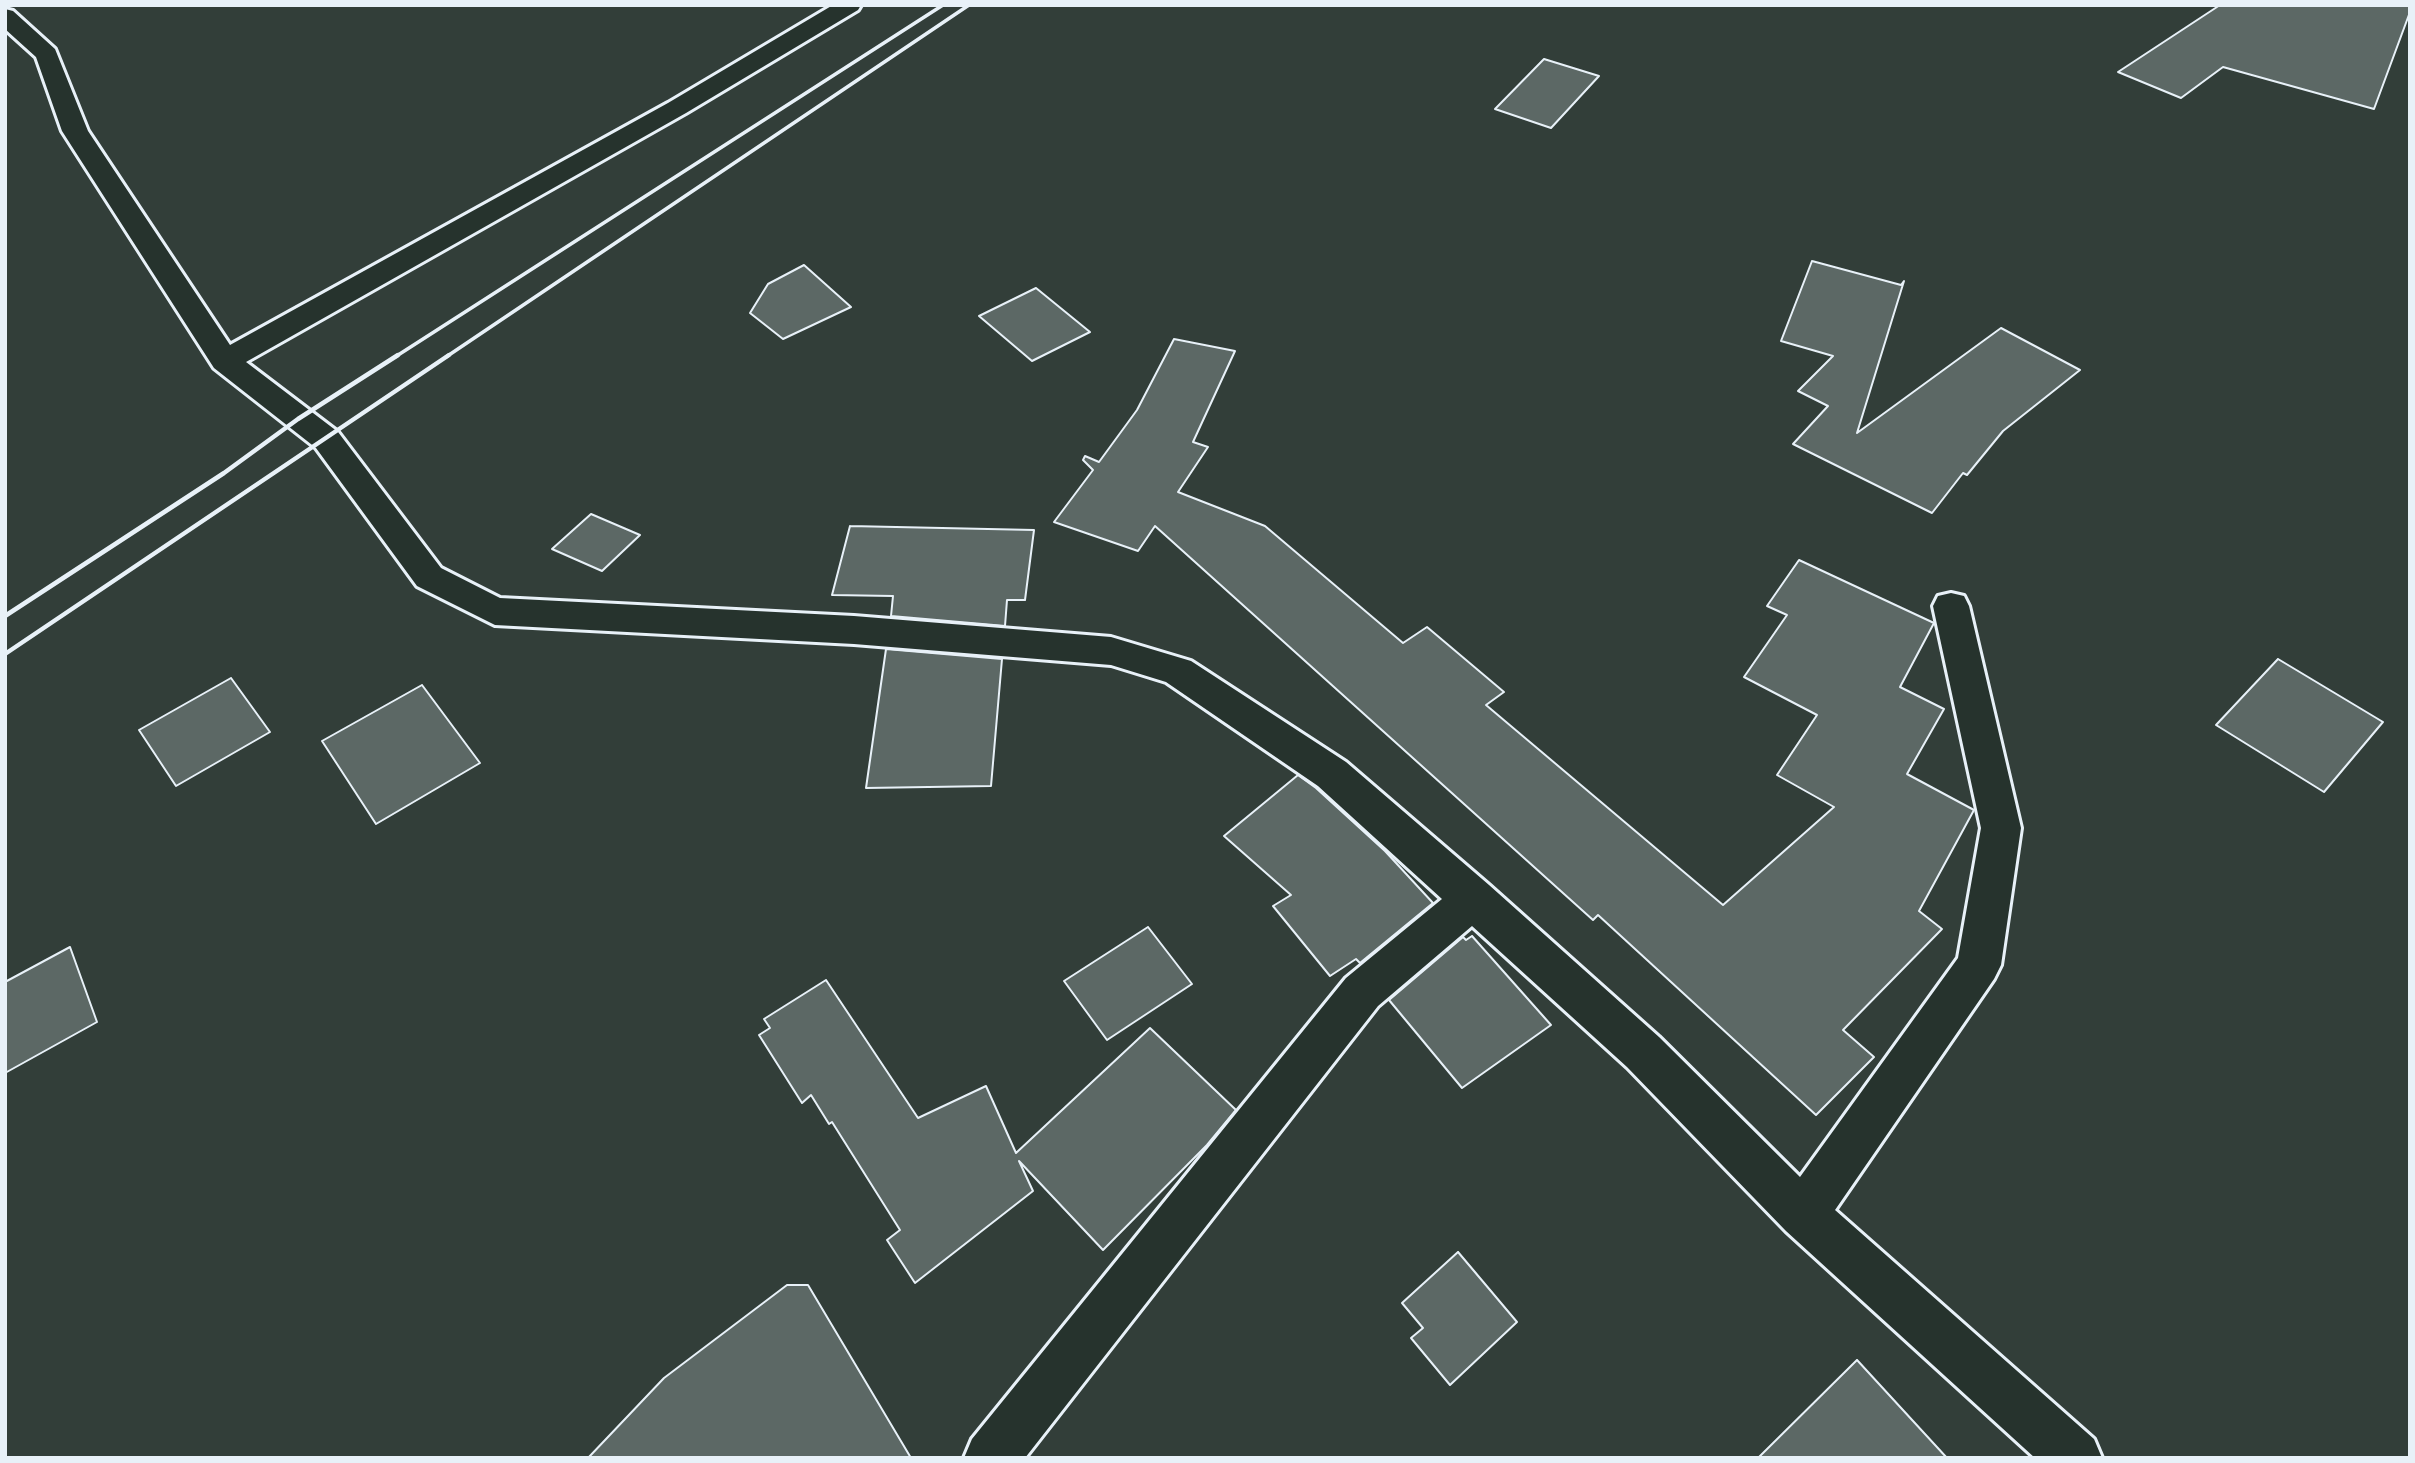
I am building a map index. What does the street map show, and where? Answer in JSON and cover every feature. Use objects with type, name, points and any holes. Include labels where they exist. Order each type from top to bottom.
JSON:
[{"type":"street","points":[[225,361],[677,108],[850,5]]},
{"type":"street","points":[[5,16],[47,54],[75,131],[225,361],[327,440],[429,577],[495,611],[854,630],[1111,651],[1178,671],[1332,774],[1474,898],[1643,1052],[1803,1214],[2075,1458]]},
{"type":"street","points":[[1803,1214],[1979,965],[2001,828],[1951,606]]},
{"type":"street","points":[[991,1458],[1362,992],[1474,898]]},
{"type":"building","points":[[2220,5],[2410,5],[2410,12],[2374,109],[2223,67],[2181,98],[2118,72]]},
{"type":"building","points":[[1544,59],[1599,76],[1551,128],[1495,109]]},
{"type":"building","points":[[1812,261],[1901,285],[1904,281],[1857,433],[2001,328],[2080,370],[2003,431],[1967,475],[1963,473],[1932,513],[1793,444],[1828,406],[1798,391],[1833,356],[1781,341]]},
{"type":"building","points":[[804,265],[851,307],[783,339],[750,313],[768,284]]},
{"type":"building","points":[[1036,288],[1090,332],[1032,361],[979,316]]},
{"type":"building","points":[[1174,339],[1235,351],[1193,442],[1208,447],[1178,492],[1265,526],[1403,643],[1427,627],[1504,692],[1486,705],[1723,905],[1834,807],[1777,775],[1817,715],[1744,677],[1787,615],[1767,606],[1799,560],[1934,623],[1900,687],[1944,709],[1907,774],[1974,810],[1919,911],[1942,929],[1843,1030],[1874,1057],[1816,1115],[1598,915],[1593,920],[1155,526],[1138,551],[1054,522],[1093,470],[1083,460],[1085,456],[1099,462],[1137,410]]},
{"type":"building","points":[[591,514],[640,535],[602,571],[552,549]]},
{"type":"building","points":[[850,526],[1034,530],[1025,600],[1007,600],[1005,626],[891,616],[893,596],[832,595]]},
{"type":"building","points":[[886,649],[1002,659],[991,786],[866,788]]},
{"type":"building","points":[[2278,659],[2383,722],[2324,792],[2216,725]]},
{"type":"building","points":[[231,678],[270,732],[176,786],[139,730]]},
{"type":"building","points":[[422,685],[480,763],[376,824],[322,741]]},
{"type":"building","points":[[1298,775],[1385,851],[1433,903],[1360,963],[1356,959],[1330,976],[1273,906],[1291,895],[1224,836]]},
{"type":"building","points":[[1148,927],[1192,984],[1107,1040],[1064,981]]},
{"type":"building","points":[[1472,936],[1551,1025],[1462,1088],[1389,1000],[1463,937],[1466,940]]},
{"type":"building","points":[[70,947],[97,1022],[5,1073],[5,982]]},
{"type":"building","points":[[826,980],[918,1118],[986,1086],[1016,1153],[1150,1028],[1236,1110],[1207,1145],[1103,1250],[1019,1161],[1033,1191],[915,1283],[887,1240],[900,1230],[832,1122],[829,1124],[811,1095],[802,1103],[759,1035],[770,1028],[764,1019]]},
{"type":"building","points":[[1458,1252],[1517,1322],[1450,1385],[1411,1338],[1423,1328],[1402,1303]]},
{"type":"building","points":[[787,1285],[808,1285],[911,1458],[588,1458],[664,1378]]},
{"type":"building","points":[[1857,1360],[1947,1458],[1758,1458]]},
{"type":"railway","points":[[395,357],[943,5]]},
{"type":"railway","points":[[446,357],[969,5]]},
{"type":"railway","points":[[5,616],[398,355]]},
{"type":"railway","points":[[5,654],[449,355]]}]
